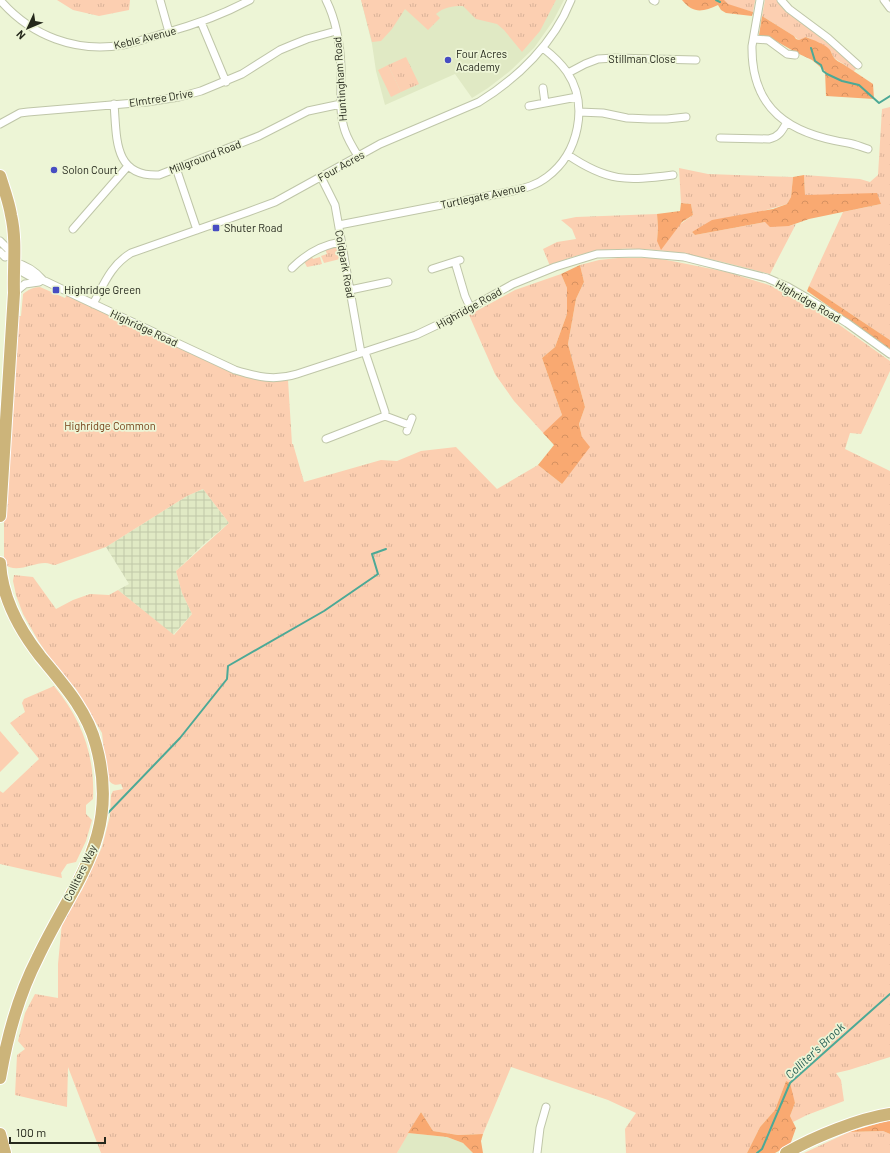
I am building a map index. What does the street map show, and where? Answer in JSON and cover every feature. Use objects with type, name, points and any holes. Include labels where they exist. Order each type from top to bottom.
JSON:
[{"type":"highway","points":[[0,176],[12,216],[14,232],[12,259],[14,293],[9,348],[0,516]]},
{"type":"highway","name":"Colliters Way","points":[[0,563],[7,599],[14,615],[23,632],[72,695],[85,717],[96,745],[102,772],[102,811],[99,831],[91,857],[45,942],[25,987],[7,1044],[0,1078]]},
{"type":"highway","points":[[786,1153],[834,1130],[890,1114]]},
{"type":"highway","points":[[0,1134],[5,1153]]},
{"type":"street","name":"Keble Avenue","points":[[0,0],[15,16],[45,36],[77,45],[94,47],[124,45],[169,32],[222,14],[250,0]]},
{"type":"street","points":[[160,0],[169,32]]},
{"type":"street","name":"Huntingham Road","points":[[326,0],[336,31],[341,65],[341,104],[345,131],[358,156]]},
{"type":"street","name":"Four Acres","points":[[93,304],[113,268],[131,253],[275,202],[380,144],[484,98],[512,78],[543,48],[561,21],[571,0]]},
{"type":"street","points":[[760,0],[752,54],[759,88],[768,105],[787,122],[819,137],[868,148]]},
{"type":"street","points":[[781,0],[789,9],[828,38],[858,65]]},
{"type":"street","points":[[884,0],[890,8]]},
{"type":"street","points":[[201,22],[226,82]]},
{"type":"street","name":"Elmtree Drive","points":[[0,124],[20,114],[28,112],[179,97],[202,91],[242,74],[280,50],[307,39],[336,31]]},
{"type":"street","points":[[754,39],[768,40],[787,54],[794,55]]},
{"type":"street","name":"Turtlegate Avenue","points":[[339,225],[526,188],[547,177],[568,155],[576,134],[578,112],[575,88],[568,73],[554,57],[543,48]]},
{"type":"street","name":"Stillman Close","points":[[568,73],[598,59],[696,60]]},
{"type":"street","points":[[543,88],[545,103]]},
{"type":"street","points":[[529,106],[577,97]]},
{"type":"street","points":[[73,229],[128,166],[119,151],[114,104]]},
{"type":"street","name":"Millground Road","points":[[128,166],[143,174],[159,174],[259,136],[308,110],[341,104]]},
{"type":"street","points":[[578,112],[603,113],[627,118],[667,119],[686,117]]},
{"type":"street","points":[[667,119],[668,127]]},
{"type":"street","points":[[720,138],[769,140],[780,134],[787,122]]},
{"type":"street","points":[[568,155],[598,172],[619,178],[641,179],[673,175]]},
{"type":"street","points":[[176,168],[197,230]]},
{"type":"street","name":"Coldpark Road","points":[[321,177],[335,205],[363,352],[385,412],[385,416]]},
{"type":"street","points":[[0,241],[9,250],[12,259]]},
{"type":"street","points":[[292,268],[298,261],[315,250],[341,242]]},
{"type":"street","name":"Highridge Road","points":[[0,252],[5,257],[25,266],[44,280],[235,370],[260,377],[276,379],[290,377],[416,335],[454,317],[513,284],[555,267],[597,254],[639,253],[684,257],[755,275],[788,287],[847,323],[890,354]]},
{"type":"street","points":[[432,269],[458,261],[465,296],[470,307]]},
{"type":"street","points":[[14,293],[26,284],[44,280]]},
{"type":"street","points":[[350,290],[388,282]]},
{"type":"street","points":[[326,438],[385,416],[409,425]]},
{"type":"street","points":[[537,1153],[540,1128],[546,1107]]},
{"type":"shaded area","name":"Four Acres Academy","points":[[361,0],[564,0],[553,21],[534,48],[510,71],[472,98],[455,74],[385,105]]},
{"type":"shaded area","points":[[203,489],[229,523],[204,544],[176,571],[182,593],[192,614],[173,635],[118,590],[129,584],[106,547],[187,496]]},
{"type":"shaded area","points":[[408,1133],[447,1137],[463,1143],[473,1153],[397,1153]]},
{"type":"green space","points":[[57,0],[130,0],[129,10],[99,16],[73,10]]},
{"type":"green space","points":[[361,0],[556,0],[540,31],[522,52],[504,30],[497,24],[476,19],[463,6],[448,7],[436,14],[440,18],[428,30],[405,9],[392,29],[381,41],[372,42]]},
{"type":"green space","points":[[682,0],[724,0],[728,4],[753,12],[752,16],[726,13],[721,10],[718,5],[708,9],[694,10],[686,5]]},
{"type":"green space","points":[[710,0],[755,0],[755,1],[753,12]]},
{"type":"green space","points":[[765,0],[778,0],[784,9],[786,9],[857,68],[853,72],[835,58],[831,51],[807,37],[799,40],[762,16]]},
{"type":"green space","points":[[762,16],[794,36],[796,39],[799,40],[806,37],[819,42],[828,48],[836,60],[873,84],[874,99],[826,96],[825,71],[812,60],[769,37],[759,35]]},
{"type":"green space","points":[[406,57],[419,84],[401,92],[388,65]]},
{"type":"green space","points":[[388,65],[401,92],[391,97],[378,70]]},
{"type":"green space","points":[[890,107],[890,340],[809,286],[843,212],[881,204],[805,195],[804,175],[860,179],[870,182],[878,175],[882,109]]},
{"type":"green space","points":[[679,168],[708,174],[793,177],[791,197],[787,204],[692,232],[695,235],[765,222],[789,226],[796,224],[770,274],[716,260],[660,250],[604,250],[576,256],[550,266],[543,249],[557,242],[576,239],[572,229],[561,220],[576,217],[657,214],[657,241],[693,215],[691,204],[681,203]]},
{"type":"green space","points":[[804,175],[805,195],[877,193],[881,204],[809,219],[789,226],[770,227],[765,222],[695,235],[692,232],[712,220],[773,209],[787,204],[791,197],[793,177]]},
{"type":"green space","points":[[681,203],[691,204],[693,215],[682,222],[661,250],[657,241],[657,214],[680,211]]},
{"type":"green space","points":[[338,246],[340,259],[324,263],[321,256],[327,254],[325,249]]},
{"type":"green space","points":[[311,255],[313,259],[320,257],[322,264],[307,267],[304,261]]},
{"type":"green space","name":"Highridge Common","points":[[618,258],[655,258],[727,272],[769,285],[802,301],[834,321],[890,361],[890,371],[861,434],[850,433],[845,449],[890,471],[890,1057],[836,1073],[841,1080],[844,1101],[793,1122],[790,1116],[795,1103],[786,1081],[775,1110],[760,1127],[747,1153],[626,1153],[625,1129],[636,1113],[608,1100],[511,1067],[483,1134],[458,1135],[433,1131],[421,1112],[397,1153],[101,1153],[68,1067],[67,1107],[15,1095],[17,1055],[25,1049],[18,1041],[25,1013],[35,994],[58,998],[58,964],[62,922],[82,890],[102,847],[110,816],[111,795],[113,791],[123,789],[121,784],[113,784],[107,778],[102,733],[76,689],[55,665],[39,642],[23,614],[16,595],[13,581],[14,575],[33,577],[56,609],[73,600],[90,594],[109,595],[118,590],[174,635],[192,614],[182,593],[176,571],[229,523],[203,489],[187,496],[106,547],[55,565],[40,563],[14,568],[4,564],[4,515],[18,316],[21,316],[23,294],[31,289],[40,287],[65,298],[67,295],[246,377],[274,381],[288,380],[292,444],[304,482],[381,460],[397,461],[421,451],[456,447],[497,489],[538,465],[562,484],[582,437],[579,424],[585,407],[568,344],[576,299],[584,282],[580,265],[599,260]]},
{"type":"green space","points":[[580,265],[584,282],[576,299],[568,344],[585,407],[579,424],[582,437],[590,447],[562,484],[538,465],[554,445],[543,433],[562,415],[542,358],[555,347],[567,314],[567,288],[561,274]]},
{"type":"green space","points":[[561,274],[567,288],[567,314],[555,347],[542,358],[562,415],[545,435],[514,401],[495,374],[469,315],[515,290]]},
{"type":"green space","points":[[809,286],[890,340],[890,349],[807,291]]},
{"type":"green space","points":[[54,686],[72,712],[85,739],[92,768],[93,783],[93,799],[86,805],[86,814],[92,820],[86,841],[76,862],[67,864],[61,873],[62,878],[0,864],[0,791],[3,793],[39,759],[10,723],[25,712],[22,703],[24,699]]},
{"type":"green space","points":[[0,731],[19,753],[0,772]]},
{"type":"green space","points":[[786,1081],[790,1083],[795,1103],[790,1116],[796,1128],[790,1145],[775,1153],[747,1153],[760,1127],[775,1110]]},
{"type":"green space","points":[[421,1112],[433,1131],[458,1135],[483,1134],[481,1141],[483,1153],[473,1153],[463,1143],[447,1137],[408,1133]]},
{"type":"green space","points":[[890,1120],[890,1134],[883,1131],[849,1132]]},
{"type":"green space","points":[[883,1131],[890,1134],[890,1153],[804,1153],[849,1132]]},
{"type":"waterway","points":[[716,0],[720,2]]},
{"type":"waterway","points":[[811,48],[815,61],[821,65],[823,71],[827,74],[842,81],[859,85],[879,103],[890,96]]},
{"type":"waterway","points":[[107,814],[180,738],[227,679],[228,666],[324,611],[378,574],[372,554],[386,549]]},
{"type":"waterway","name":"Colliter's Brook","points":[[757,1153],[762,1149],[790,1083],[890,994]]},
{"type":"place","name":"Four Acres Academy","points":[[448,60]]},
{"type":"place","name":"Solon Court","points":[[54,170]]},
{"type":"place","name":"Shuter Road","points":[[216,228]]},
{"type":"place","name":"Highridge Green","points":[[56,290]]}]
